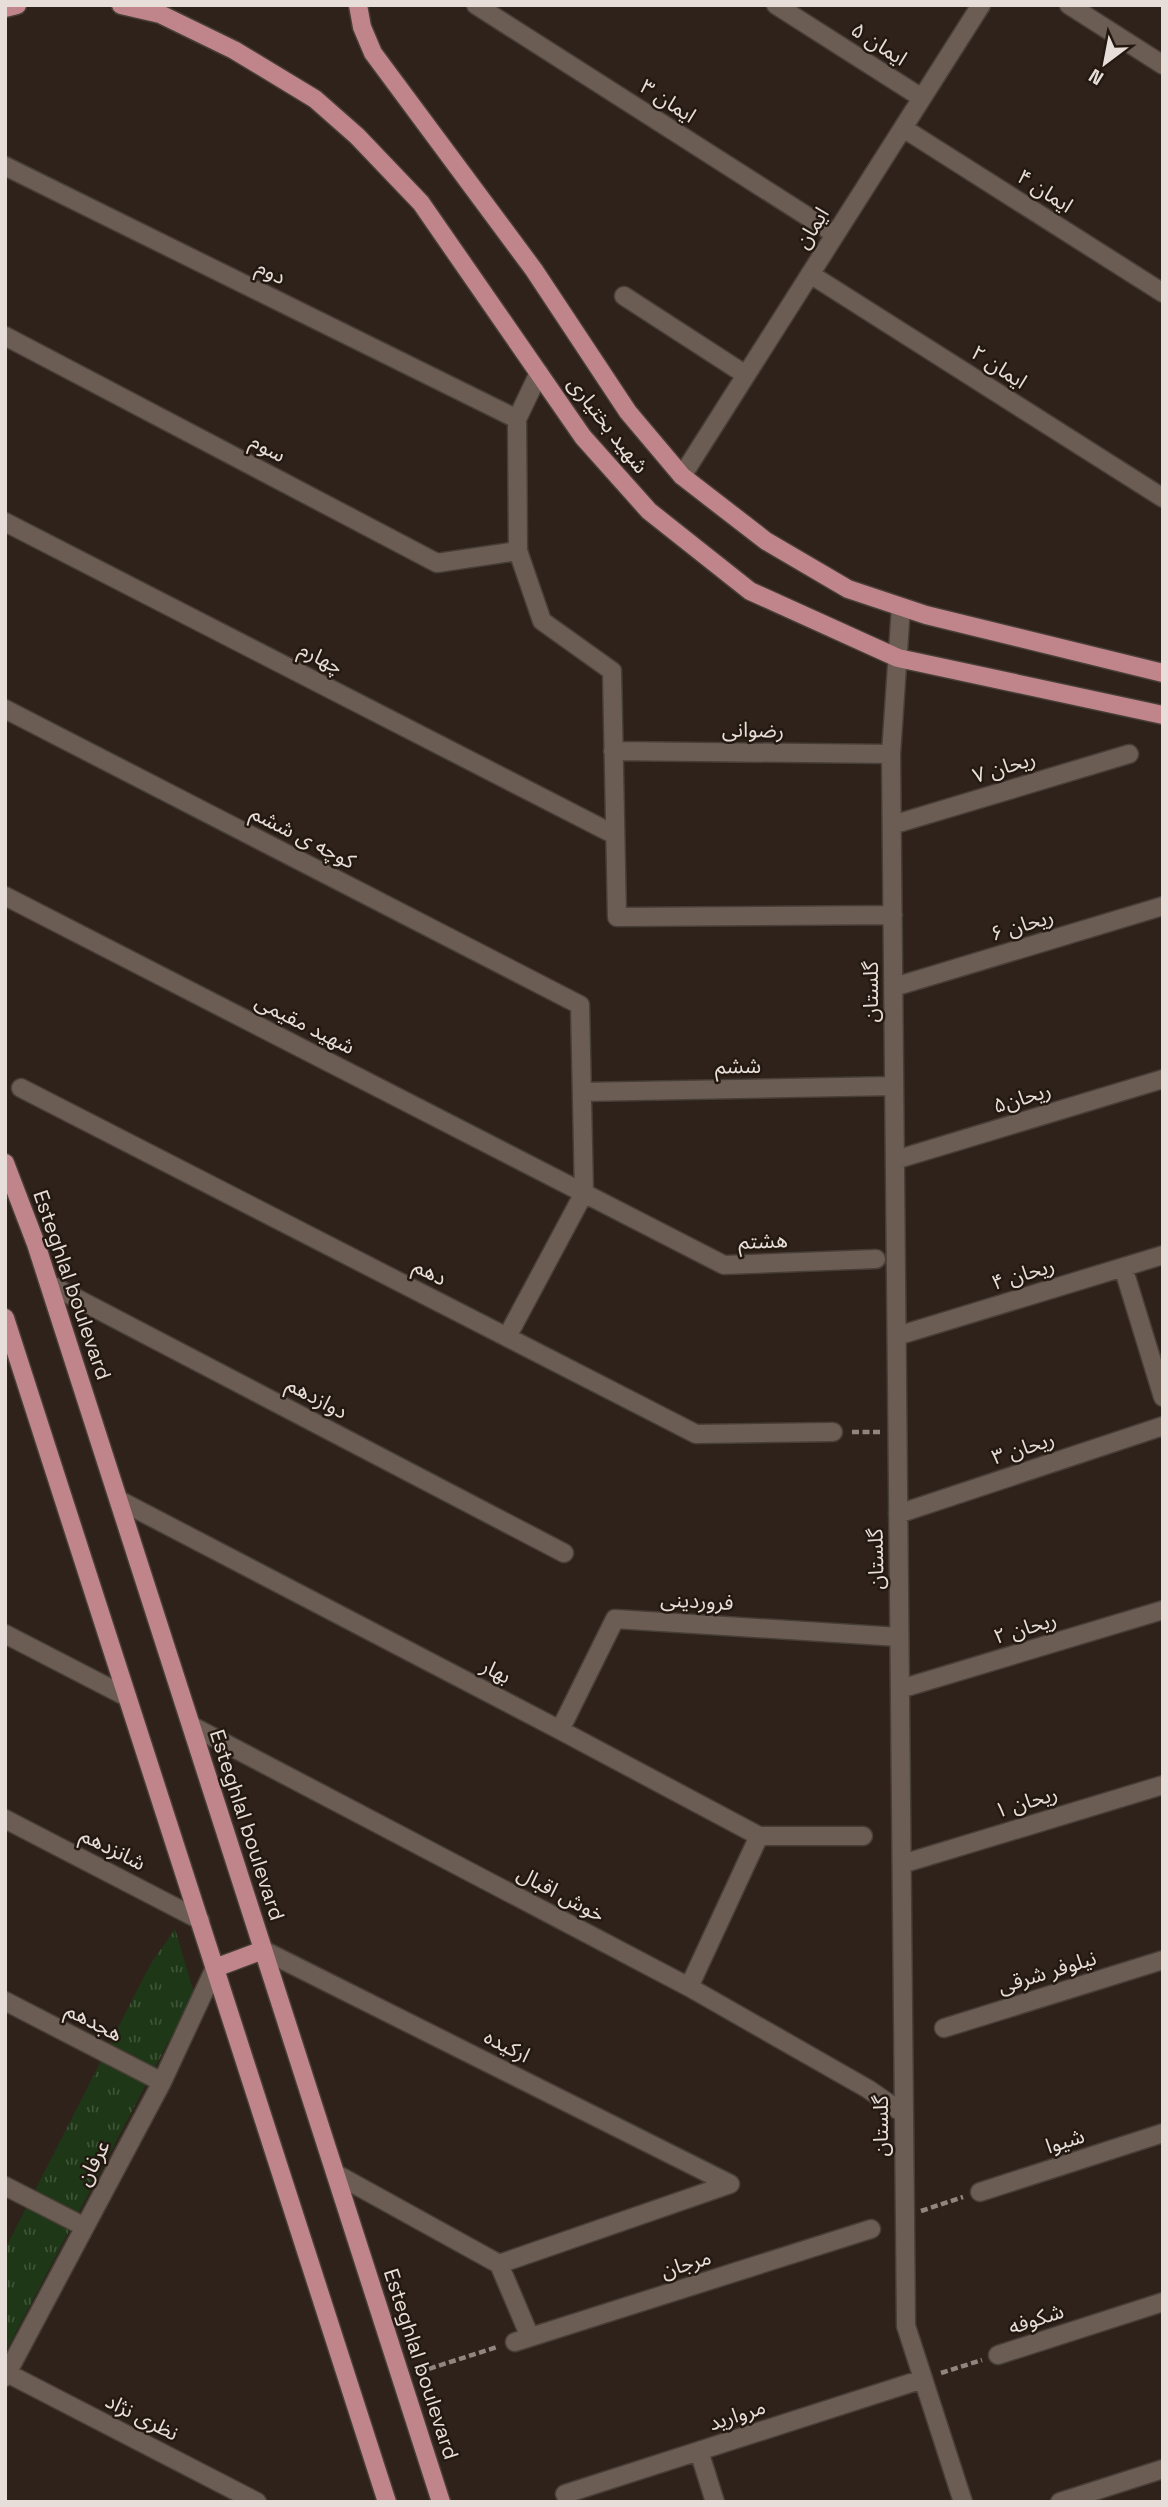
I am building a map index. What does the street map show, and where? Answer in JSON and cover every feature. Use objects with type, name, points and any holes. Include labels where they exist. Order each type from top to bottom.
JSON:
[{"type":"main road","points":[[5,8],[17,5]]},
{"type":"main road","name":"شهید بختیاری","points":[[121,5],[160,14],[234,50],[315,99],[349,129],[421,203],[583,437],[649,512],[750,590],[898,657],[1163,715]]},
{"type":"main road","name":"شهید بختیاری","points":[[358,5],[362,27],[373,53],[534,270],[628,412],[682,476],[766,541],[848,589],[926,615],[1163,673]]},
{"type":"main road","name":"Esteghlal boulevard","points":[[5,1163],[49,1284],[441,2502]]},
{"type":"main road","points":[[5,1318],[387,2502]]},
{"type":"main road","points":[[215,1968],[263,1950]]},
{"type":"street","name":"ایمان ۳","points":[[476,5],[835,234]]},
{"type":"street","name":"ایمان ۵","points":[[776,5],[922,98]]},
{"type":"street","name":"ایمان","points":[[682,476],[981,5]]},
{"type":"street","points":[[1069,5],[1163,65]]},
{"type":"street","name":"ایمان ۴","points":[[903,128],[1163,293]]},
{"type":"street","name":"دوم","points":[[5,166],[517,419]]},
{"type":"street","name":"ایمان ۲","points":[[810,274],[1163,498]]},
{"type":"street","points":[[624,296],[746,374]]},
{"type":"street","name":"سوم","points":[[5,335],[437,564],[518,551]]},
{"type":"street","points":[[539,373],[517,419],[518,551],[542,621],[612,671],[617,917],[893,915]]},
{"type":"street","name":"چهارم","points":[[5,522],[615,835]]},
{"type":"street","name":"گلستان","points":[[901,607],[891,754],[906,2326],[963,2502]]},
{"type":"street","name":"کوچه ی ششم","points":[[5,709],[580,1005],[582,1092]]},
{"type":"street","name":"رضوانی","points":[[613,751],[891,754]]},
{"type":"street","name":"ریحان ۷","points":[[892,825],[1129,754]]},
{"type":"street","name":"شهید مقیمی","points":[[5,896],[584,1193]]},
{"type":"street","name":"ریحان ۶","points":[[894,987],[1163,906]]},
{"type":"street","name":"ریحان۵","points":[[895,1160],[1163,1079]]},
{"type":"street","name":"ششم","points":[[582,1092],[894,1086]]},
{"type":"street","name":"دهم","points":[[21,1088],[696,1434],[833,1432]]},
{"type":"street","points":[[507,1337],[584,1193],[582,1092]]},
{"type":"street","name":"هشتم","points":[[584,1193],[724,1265],[876,1259]]},
{"type":"street","name":"ریحان ۴","points":[[897,1336],[1163,1255]]},
{"type":"street","points":[[1123,1267],[1163,1397]]},
{"type":"street","name":"دوازدهم","points":[[49,1284],[564,1553]]},
{"type":"street","name":"ریحان ۳","points":[[898,1514],[1163,1426]]},
{"type":"street","name":"بهار","points":[[119,1500],[759,1836],[863,1836]]},
{"type":"street","name":"ریحان ۲","points":[[900,1689],[1163,1610]]},
{"type":"street","name":"فروردینی","points":[[560,1730],[615,1619],[899,1637]]},
{"type":"street","points":[[5,1633],[127,1697]]},
{"type":"street","name":"خوش اقبال","points":[[191,1726],[689,1987],[868,2089],[904,2114]]},
{"type":"street","name":"ریحان ۱","points":[[902,1864],[1163,1784]]},
{"type":"street","name":"شانزدهم","points":[[5,1819],[200,1920]]},
{"type":"street","points":[[689,1987],[759,1836]]},
{"type":"street","name":"ارکیده","points":[[263,1950],[730,2184],[499,2263]]},
{"type":"street","name":"نیلوفر شرقی","points":[[944,2028],[1163,1960]]},
{"type":"street","name":"عرفان","points":[[6,2374],[162,2082],[215,1968]]},
{"type":"street","name":"هجدهم","points":[[5,2001],[162,2082]]},
{"type":"street","name":"شیوا","points":[[980,2192],[1163,2133]]},
{"type":"street","points":[[336,2174],[499,2263],[522,2339]]},
{"type":"street","points":[[5,2186],[85,2227]]},
{"type":"street","name":"مرجان","points":[[522,2339],[871,2230]]},
{"type":"street","name":"شکوفه","points":[[998,2355],[1163,2302]]},
{"type":"street","name":"نظری نژاد","points":[[6,2374],[257,2502]]},
{"type":"street","name":"مروارید","points":[[565,2494],[923,2379]]},
{"type":"street","points":[[699,2451],[715,2502]]},
{"type":"street","points":[[1060,2502],[1163,2469]]},
{"type":"path","points":[[833,1432],[898,1432]]},
{"type":"path","points":[[905,2216],[980,2192]]},
{"type":"path","points":[[401,2378],[522,2339]]},
{"type":"path","name":"شکوفه","points":[[923,2379],[998,2355]]},
{"type":"green space","points":[[175,1929],[194,1993],[5,2353],[5,2249],[151,1963]]}]
